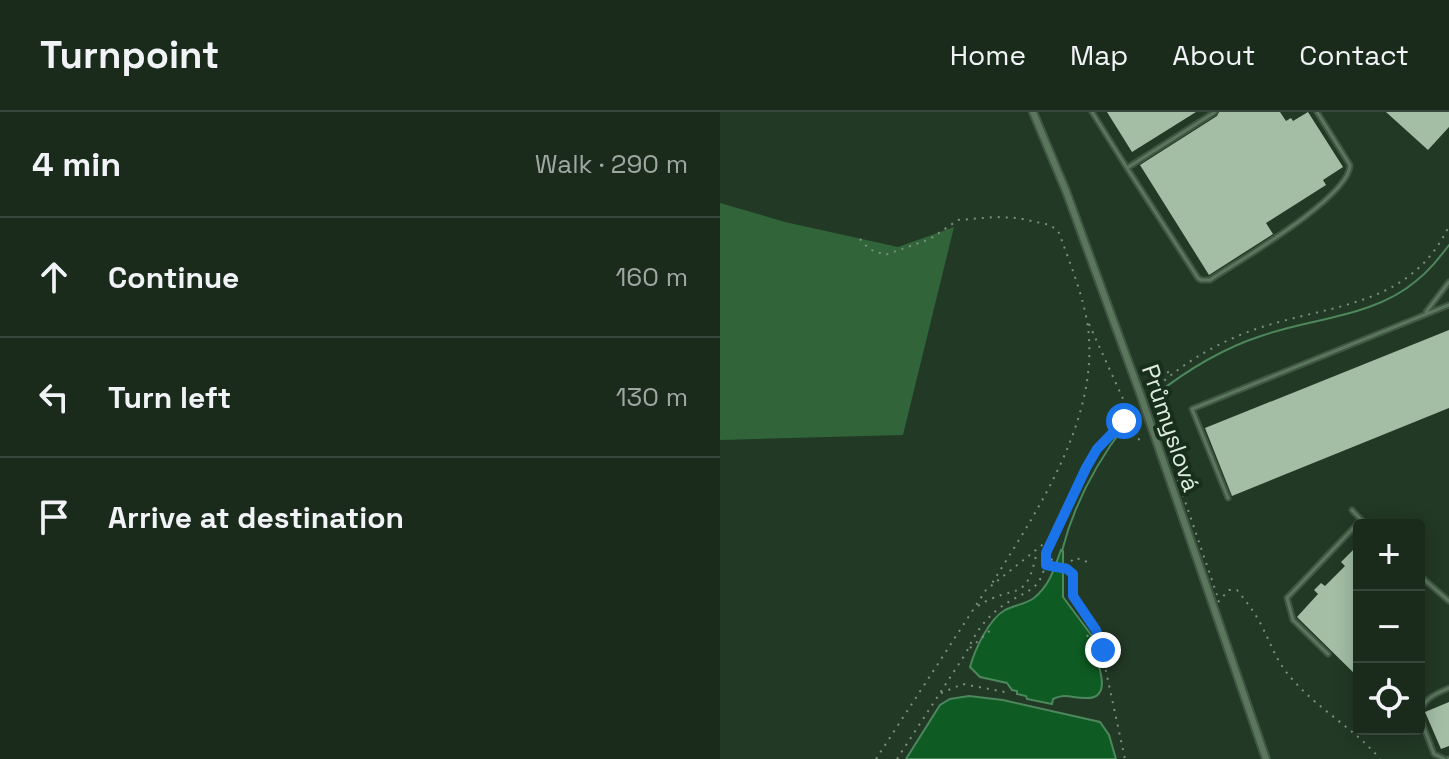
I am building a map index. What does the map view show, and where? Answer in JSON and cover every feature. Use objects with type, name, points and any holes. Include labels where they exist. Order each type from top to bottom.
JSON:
[{"type":"street","name":"Průmyslová","points":[[1033,112],[1066,191],[1142,399],[1266,759]]},
{"type":"lane","points":[[1092,112],[1201,280],[1210,280],[1296,225],[1332,194],[1350,172],[1350,165],[1317,112]]},
{"type":"lane","points":[[1127,168],[1215,112]]},
{"type":"lane","points":[[1423,315],[1449,282]]},
{"type":"lane","points":[[1228,498],[1192,409],[1449,305]]},
{"type":"lane","points":[[1352,510],[1360,519]]},
{"type":"lane","points":[[1328,654],[1293,620],[1287,598],[1353,528]]},
{"type":"lane","points":[[1425,580],[1449,601]]},
{"type":"lane","points":[[1425,701],[1431,695],[1449,688]]},
{"type":"lane","points":[[1425,730],[1434,754],[1447,759]]},
{"type":"path","points":[[860,239],[869,249],[885,255],[930,239],[958,220],[1008,217],[1050,225],[1061,238],[1086,315],[1140,443]]},
{"type":"path","points":[[1380,759],[1365,741],[1293,681],[1273,654],[1260,621],[1237,590],[1229,590],[1218,603],[1214,581],[1150,392],[1202,352],[1248,332],[1377,296],[1406,280],[1431,257],[1449,226]]},
{"type":"path","points":[[876,759],[991,585],[1050,488],[1075,424],[1088,371],[1090,339],[1086,315]]},
{"type":"path","points":[[1145,382],[1176,370]]},
{"type":"path","points":[[897,759],[987,619],[999,608],[1032,589],[1046,565],[1046,551],[1077,484],[1097,449],[1124,421]]},
{"type":"path","points":[[991,585],[1056,534]]},
{"type":"path","points":[[975,608],[1027,585],[1036,549]]},
{"type":"path","points":[[1046,551],[1054,565]]},
{"type":"path","points":[[1046,565],[1068,565],[1073,558],[1091,565]]},
{"type":"path","points":[[1064,566],[1073,574],[1073,596],[1100,639],[1125,759]]},
{"type":"path","points":[[967,651],[993,628]]},
{"type":"path","points":[[1087,635],[1104,662]]},
{"type":"path","points":[[940,693],[963,684],[1005,692]]},
{"type":"shaded area","points":[[720,203],[785,222],[898,247],[954,227],[903,435],[720,440]]},
{"type":"shaded area","points":[[1061,550],[1063,597],[1095,640],[1092,646],[1102,686],[1094,697],[1061,696],[1053,699],[1052,704],[1027,699],[1007,683],[980,677],[970,667],[979,643],[993,620],[1005,610],[1028,602],[1044,588]]},
{"type":"shaded area","points":[[969,696],[1003,700],[1100,722],[1109,735],[1116,759],[906,759],[940,705],[950,699]]},
{"type":"building","points":[[1107,112],[1196,112],[1132,152]]},
{"type":"building","points":[[1219,112],[1280,112],[1286,121],[1291,118],[1293,121],[1308,112],[1343,167],[1323,180],[1326,185],[1266,223],[1273,234],[1209,275],[1140,165]]},
{"type":"building","points":[[1386,112],[1449,112],[1449,127],[1428,150]]},
{"type":"building","points":[[1449,330],[1449,408],[1232,496],[1205,428]]},
{"type":"building","points":[[1353,550],[1353,672],[1297,617],[1318,594],[1314,590],[1321,583],[1325,586],[1345,566],[1341,562]]},
{"type":"building","points":[[1449,702],[1449,746],[1441,749],[1425,712]]},
{"type":"waterway","points":[[1154,396],[1192,369],[1246,341],[1362,309],[1399,293],[1425,273],[1449,245]]},
{"type":"waterway","points":[[1062,551],[1087,484],[1126,424]]},
{"type":"route","points":[[1103,650],[1096,630],[1073,596],[1073,574],[1067,569],[1046,565],[1046,551],[1097,449],[1124,421]]}]
